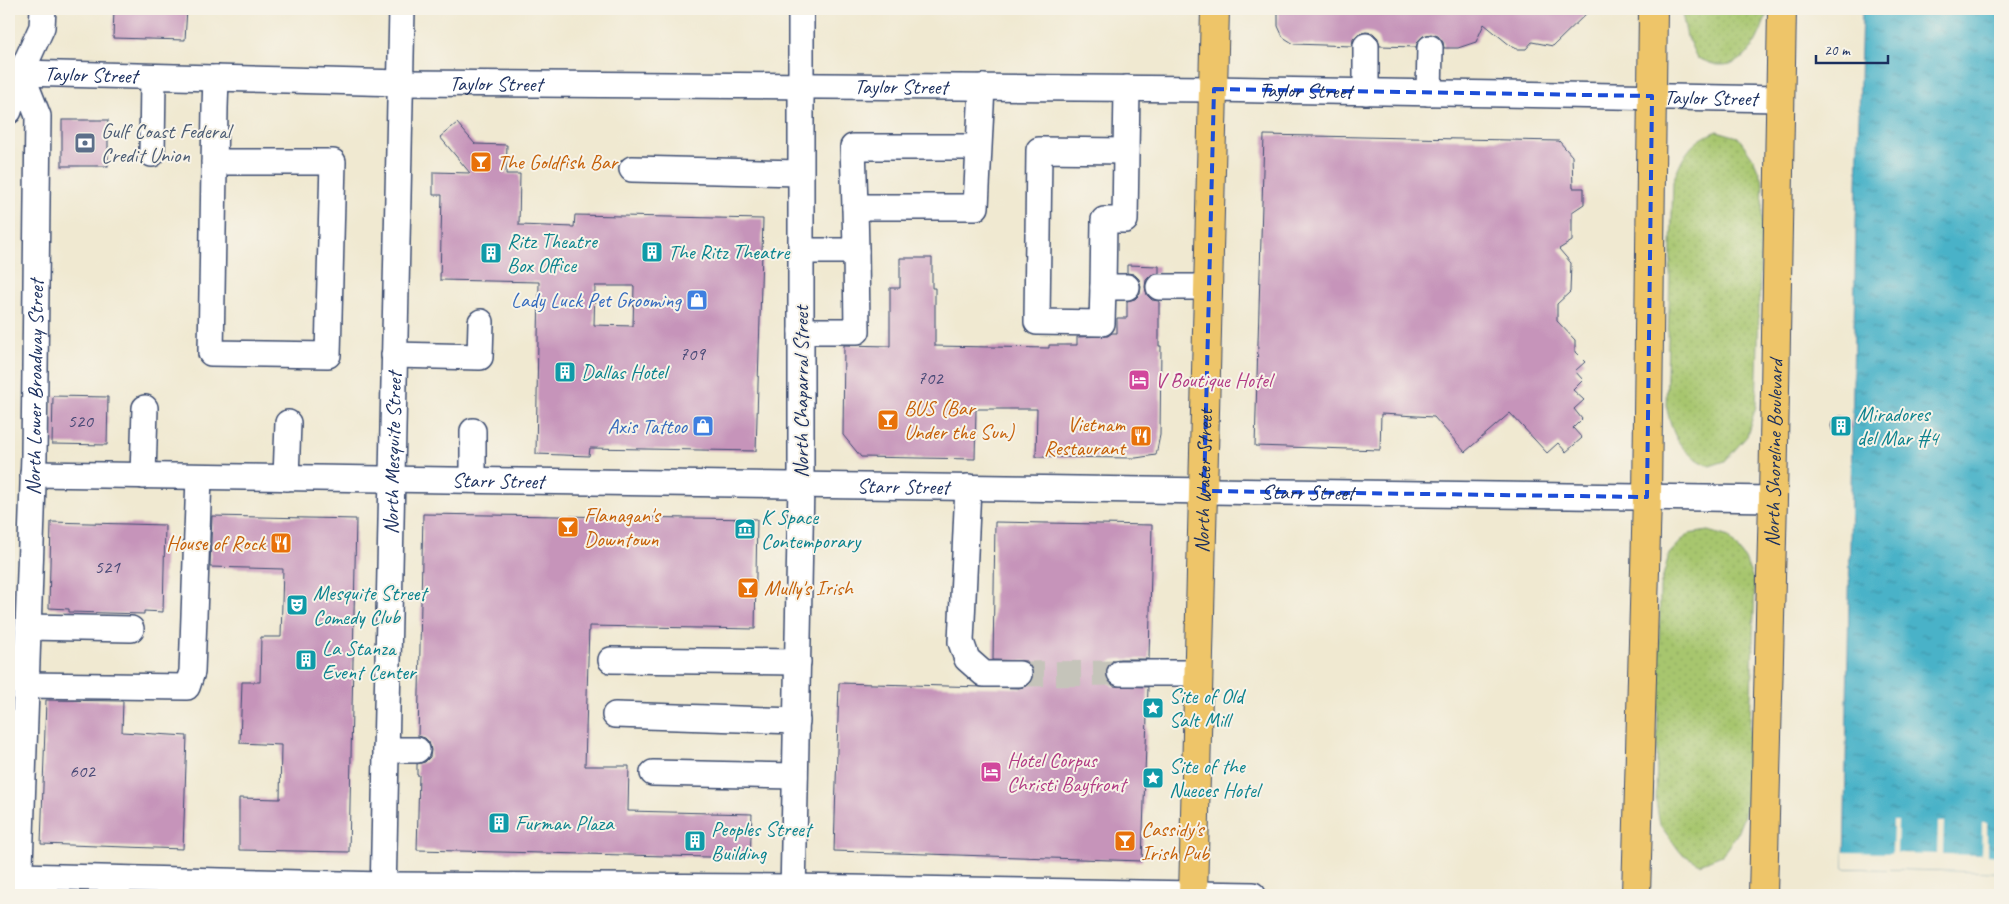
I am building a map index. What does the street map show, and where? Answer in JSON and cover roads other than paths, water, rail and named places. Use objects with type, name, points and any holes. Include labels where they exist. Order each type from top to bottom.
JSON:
[{"type":"main road","name":"North Water Street","points":[[1193,895],[1215,9]]},
{"type":"main road","points":[[1636,895],[1647,497],[1653,9]]},
{"type":"main road","name":"North Shoreline Boulevard","points":[[1763,895],[1773,499],[1782,9]]},
{"type":"street","points":[[9,111],[21,73],[42,27],[43,9]]},
{"type":"street","name":"North Mesquite Street","points":[[383,890],[402,9]]},
{"type":"street","name":"North Chaparral Street","points":[[793,891],[801,484],[801,9]]},
{"type":"street","points":[[1366,46],[1366,92]]},
{"type":"street","points":[[1429,93],[1430,48]]},
{"type":"street","name":"Taylor Street","points":[[21,73],[400,83],[1214,89],[1780,99]]},
{"type":"street","name":"North Lower Broadway Street","points":[[16,881],[26,685],[33,474],[38,116],[21,73]]},
{"type":"street","points":[[152,154],[153,77]]},
{"type":"street","points":[[214,162],[332,162],[328,355],[211,353],[214,162],[216,78]]},
{"type":"street","points":[[855,207],[976,207],[982,87]]},
{"type":"street","points":[[1126,151],[1039,150],[1037,322],[1102,323],[1104,220],[1125,220],[1127,88]]},
{"type":"street","points":[[801,331],[857,331],[853,147],[978,147]]},
{"type":"street","points":[[632,168],[800,173]]},
{"type":"street","points":[[801,252],[856,251]]},
{"type":"street","points":[[1103,287],[1127,287]]},
{"type":"street","points":[[1160,287],[1209,288]]},
{"type":"street","points":[[394,355],[480,357],[481,322]]},
{"type":"street","points":[[143,476],[145,408]]},
{"type":"street","points":[[286,478],[288,423]]},
{"type":"street","points":[[473,431],[473,480]]},
{"type":"street","name":"Starr Street","points":[[33,474],[1773,499]]},
{"type":"street","points":[[26,685],[187,687],[192,672],[199,477]]},
{"type":"street","points":[[968,487],[961,642],[967,659],[984,674],[1011,669]]},
{"type":"street","points":[[28,627],[131,629]]},
{"type":"street","points":[[611,660],[798,662]]},
{"type":"street","points":[[1120,672],[1199,673]]},
{"type":"street","points":[[615,715],[796,721]]},
{"type":"street","points":[[386,750],[417,750]]},
{"type":"street","points":[[653,773],[796,776]]},
{"type":"street","points":[[16,881],[74,887],[1253,895]]},
{"type":"water","points":[[1862,9],[2000,9],[2000,872],[1844,868],[1856,221]]},
{"type":"tunnel","points":[[1019,674],[1120,673]]},
{"type":"place","name":"Gulf Coast Federal Credit Union","points":[[85,143]]},
{"type":"place","name":"The Goldfish Bar","points":[[481,162]]},
{"type":"place","name":"The Ritz Theatre","points":[[652,252]]},
{"type":"place","name":"Ritz Theatre Box Office","points":[[491,253]]},
{"type":"place","name":"Lady Luck Pet Grooming","points":[[697,300]]},
{"type":"place","name":"Dallas Hotel","points":[[565,372]]},
{"type":"place","name":"V Boutique Hotel","points":[[1139,380]]},
{"type":"place","name":"BUS (Bar Under the Sun)","points":[[888,420]]},
{"type":"place","name":"Axis Tattoo","points":[[703,426]]},
{"type":"place","name":"Miradores del Mar #4","points":[[1841,426]]},
{"type":"place","name":"Vietnam Restaurant","points":[[1141,436]]},
{"type":"place","name":"Flanagan's Downtown","points":[[568,527]]},
{"type":"place","name":"K Space Contemporary","points":[[745,529]]},
{"type":"place","name":"House of Rock","points":[[281,543]]},
{"type":"place","name":"Mully's Irish","points":[[748,588]]},
{"type":"place","name":"Mesquite Street Comedy Club","points":[[297,605]]},
{"type":"place","name":"La Stanza Event Center","points":[[306,660]]},
{"type":"place","name":"Site of Old Salt Mill","points":[[1153,708]]},
{"type":"place","name":"Hotel Corpus Christi Bayfront","points":[[991,772]]},
{"type":"place","name":"Site of the Nueces Hotel","points":[[1153,778]]},
{"type":"place","name":"Furman Plaza","points":[[499,823]]},
{"type":"place","name":"Peoples Street Building","points":[[695,841]]},
{"type":"place","name":"Cassidy's Irish Pub","points":[[1125,841]]}]
